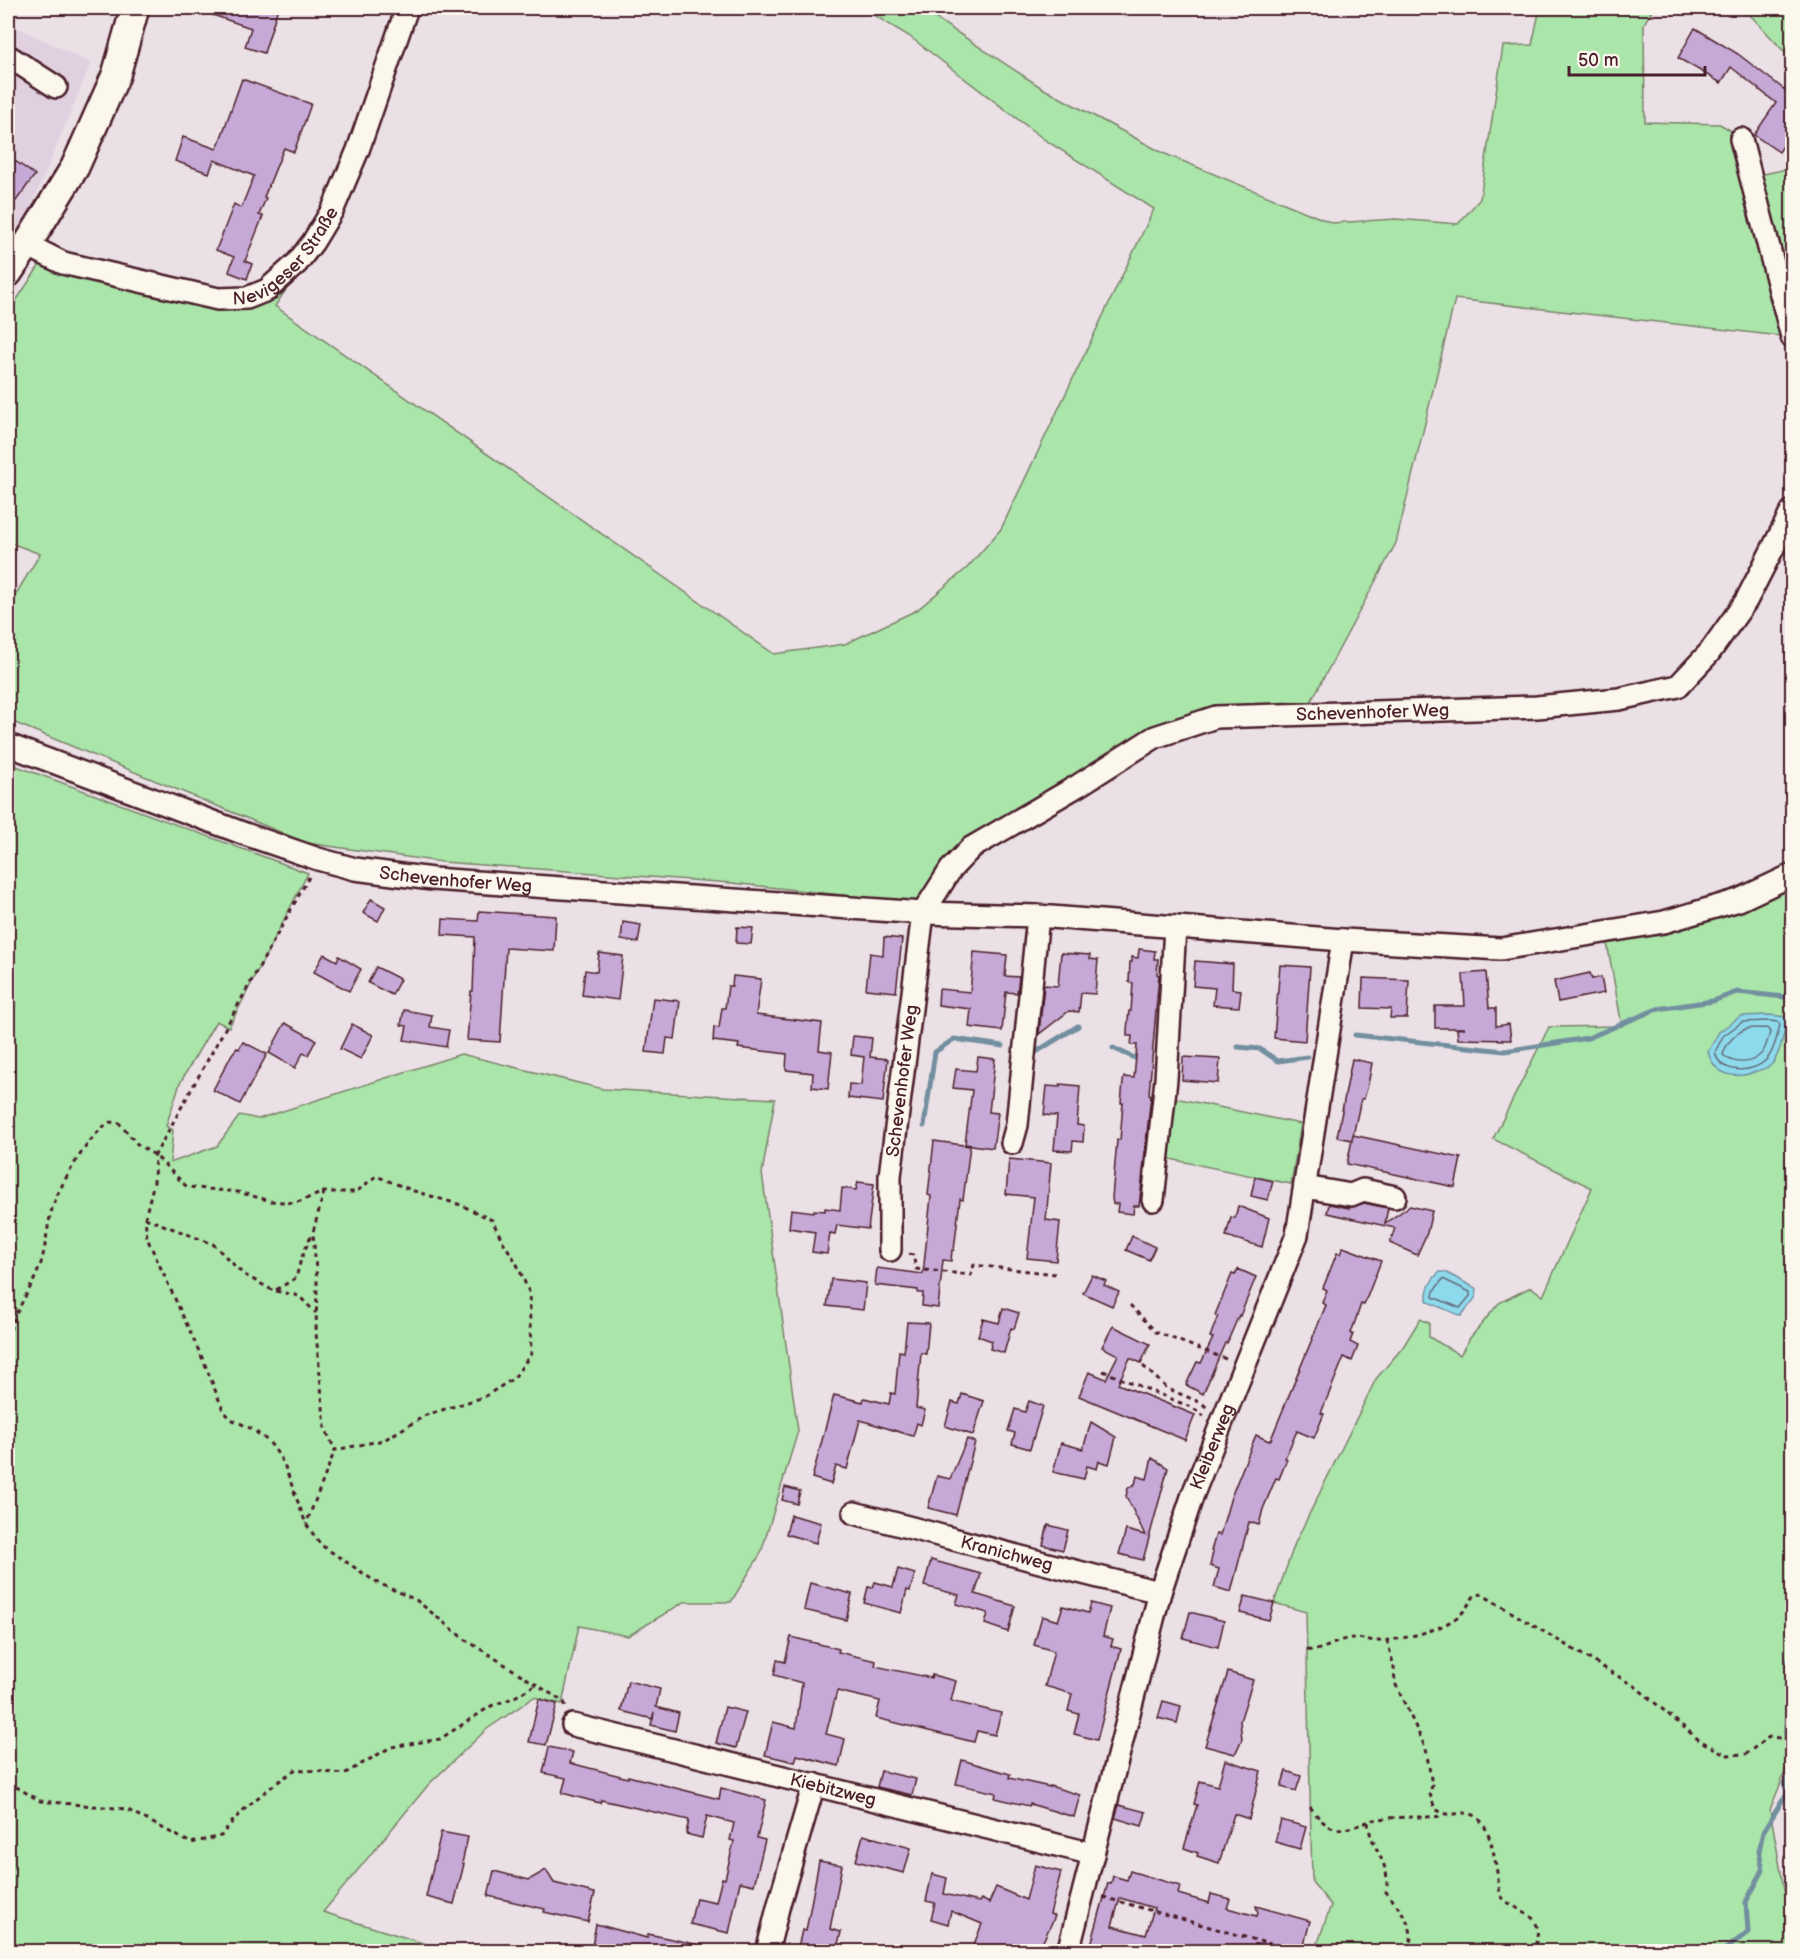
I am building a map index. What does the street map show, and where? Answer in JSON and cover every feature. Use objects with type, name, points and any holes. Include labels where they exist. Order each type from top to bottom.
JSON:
[{"type":"main road","points":[[8,273],[75,167],[116,75],[135,8]]},
{"type":"street","name":"Nevigeser Straße","points":[[27,245],[63,262],[218,299],[247,298],[267,290],[297,263],[333,209],[357,150],[407,8]]},
{"type":"street","points":[[8,56],[56,87]]},
{"type":"street","points":[[1741,139],[1792,337]]},
{"type":"street","name":"Schevenhofer Weg","points":[[890,1250],[890,1176],[923,913],[951,868],[971,848],[1079,785],[1155,737],[1216,717],[1537,707],[1619,699],[1678,686],[1709,653],[1746,601],[1792,511]]},
{"type":"street","name":"Schevenhofer Weg","points":[[8,745],[244,834],[318,859],[355,869],[432,879],[923,913],[1038,916],[1343,940],[1514,948],[1664,922],[1739,900],[1792,875]]},
{"type":"street","points":[[1012,1143],[1017,1125],[1038,916]]},
{"type":"street","points":[[1153,1200],[1166,1078],[1175,927]]},
{"type":"street","name":"Kleiberweg","points":[[1068,1952],[1160,1592],[1193,1494],[1297,1235],[1343,940]]},
{"type":"street","points":[[1305,1187],[1351,1195],[1364,1190],[1395,1197]]},
{"type":"street","name":"Kranichweg","points":[[854,1513],[963,1540],[1073,1572],[1160,1592]]},
{"type":"street","name":"Kiebitzweg","points":[[573,1725],[1093,1854]]},
{"type":"street","points":[[767,1952],[814,1784]]},
{"type":"path","points":[[318,859],[154,1155],[154,1182],[146,1218],[147,1238],[204,1362],[221,1405],[231,1419],[252,1429],[274,1448],[284,1464],[306,1524],[321,1545],[376,1582],[416,1600],[463,1638],[564,1702],[573,1725]]},
{"type":"path","points":[[8,1339],[14,1317],[40,1264],[53,1206],[69,1173],[106,1124],[116,1121],[138,1145],[154,1155],[187,1187],[238,1192],[271,1201],[295,1203],[324,1192],[356,1192],[376,1176],[414,1191],[461,1205],[492,1220],[516,1262],[529,1292],[531,1353],[514,1378],[484,1397],[426,1415],[384,1440],[335,1450]]},
{"type":"path","points":[[274,1291],[296,1278],[313,1232],[324,1192]]},
{"type":"path","points":[[146,1218],[213,1244],[243,1274],[274,1291],[299,1296],[317,1314]]},
{"type":"path","points":[[306,1524],[335,1450],[325,1428],[316,1333],[317,1283],[313,1232]]},
{"type":"path","points":[[890,1250],[913,1255],[916,1269],[971,1275],[974,1265],[1055,1274]]},
{"type":"path","points":[[1130,1305],[1156,1332],[1244,1366]]},
{"type":"path","points":[[1143,1366],[1168,1389],[1202,1403],[1220,1425]]},
{"type":"path","points":[[1103,1371],[1193,1407],[1220,1425]]},
{"type":"path","points":[[1307,1650],[1314,1651],[1346,1639],[1399,1639],[1430,1630],[1456,1618],[1466,1610],[1475,1595],[1481,1594],[1636,1687],[1699,1740],[1717,1750],[1728,1755],[1741,1755],[1750,1752],[1769,1737],[1792,1739]]},
{"type":"path","points":[[1387,1640],[1394,1667],[1395,1683],[1426,1749],[1431,1776],[1430,1794],[1435,1809],[1446,1816]]},
{"type":"path","points":[[8,1782],[40,1801],[126,1809],[190,1843],[221,1836],[234,1818],[296,1769],[344,1774],[391,1747],[440,1739],[491,1706],[513,1698],[534,1685]]},
{"type":"path","points":[[1310,1807],[1322,1821],[1332,1827],[1354,1827],[1368,1822],[1407,1816],[1471,1814],[1481,1819],[1493,1849],[1500,1894],[1504,1901],[1530,1916],[1537,1926],[1534,1952]]},
{"type":"path","points":[[1368,1822],[1370,1836],[1384,1862],[1388,1881],[1386,1892],[1410,1927],[1412,1936],[1404,1952]]},
{"type":"path","points":[[1084,1892],[1295,1950]]},
{"type":"shaded area","points":[[8,23],[91,63],[20,234],[8,252]]},
{"type":"green space","points":[[862,8],[920,8],[1042,88],[1163,153],[1332,223],[1396,219],[1458,224],[1480,199],[1503,46],[1532,45],[1540,8],[1653,8],[1644,24],[1645,122],[1720,124],[1730,130],[1745,178],[1792,168],[1792,310],[1789,337],[1455,299],[1396,543],[1308,707],[1221,711],[967,842],[925,904],[732,883],[442,862],[307,843],[8,720],[8,600],[16,594],[40,554],[8,542],[8,313],[41,263],[238,303],[308,257],[275,306],[774,654],[845,644],[917,610],[967,568],[1001,529],[1154,209],[1045,140],[909,36]]},
{"type":"green space","points":[[1740,8],[1792,8],[1792,60],[1753,18]]},
{"type":"green space","points":[[8,763],[308,873],[229,1027],[216,1021],[180,1083],[166,1126],[173,1130],[170,1163],[217,1146],[240,1115],[258,1119],[461,1054],[603,1089],[775,1099],[762,1173],[798,1431],[761,1553],[731,1602],[684,1602],[628,1636],[579,1626],[562,1704],[534,1697],[487,1729],[429,1784],[323,1912],[439,1948],[468,1951],[8,1951]]},
{"type":"green space","points":[[1792,880],[1792,1763],[1787,1767],[1770,1810],[1787,1906],[1792,1907],[1792,1951],[1315,1951],[1331,1905],[1312,1882],[1306,1612],[1274,1603],[1295,1543],[1376,1379],[1403,1347],[1420,1319],[1429,1323],[1429,1337],[1460,1355],[1470,1338],[1499,1303],[1531,1287],[1543,1296],[1592,1188],[1493,1139],[1549,1027],[1622,1026],[1606,937]]},
{"type":"green space","points":[[1170,1097],[1301,1124],[1291,1184],[1165,1158]]},
{"type":"water","points":[[1741,1016],[1788,1017],[1774,1062],[1770,1066],[1749,1074],[1734,1075],[1721,1071],[1711,1060],[1708,1052],[1719,1032]]},
{"type":"water","points":[[1440,1272],[1445,1272],[1477,1289],[1476,1297],[1461,1316],[1428,1302],[1427,1294],[1430,1286]]},
{"type":"building","points":[[199,8],[278,8],[264,53],[245,47],[251,28],[198,10]]},
{"type":"building","points":[[1695,28],[1738,54],[1785,90],[1792,79],[1792,149],[1785,143],[1779,152],[1754,135],[1776,103],[1731,67],[1721,83],[1678,58]]},
{"type":"building","points":[[242,79],[311,104],[294,152],[284,148],[264,197],[266,198],[259,215],[263,216],[245,261],[252,264],[247,279],[229,272],[234,257],[216,250],[234,204],[241,208],[254,176],[214,160],[209,173],[175,161],[183,137],[217,149]]},
{"type":"building","points":[[8,156],[35,175],[16,201],[8,195]]},
{"type":"building","points":[[371,899],[385,907],[378,921],[363,913]]},
{"type":"building","points":[[479,911],[556,916],[554,951],[506,948],[500,1042],[467,1040],[471,991],[473,991],[475,937],[442,935],[443,919],[478,921]]},
{"type":"building","points":[[623,922],[641,925],[638,943],[621,940]]},
{"type":"building","points":[[737,927],[753,928],[751,944],[736,943]]},
{"type":"building","points":[[884,937],[902,939],[896,992],[866,989],[870,953],[883,955]]},
{"type":"building","points":[[1139,949],[1155,951],[1154,959],[1158,959],[1157,974],[1159,975],[1149,1094],[1151,1095],[1141,1190],[1139,1206],[1134,1206],[1133,1214],[1117,1212],[1118,1204],[1113,1204],[1112,1198],[1117,1140],[1120,1140],[1123,1082],[1124,1077],[1134,1078],[1137,1045],[1131,1045],[1132,1036],[1127,1036],[1127,1030],[1133,983],[1129,982],[1130,962],[1132,962],[1132,957],[1138,958]]},
{"type":"building","points":[[974,952],[1007,955],[1005,976],[1019,977],[1017,993],[1006,992],[1002,1031],[969,1027],[971,1009],[938,1005],[939,989],[970,992]]},
{"type":"building","points":[[599,953],[623,956],[618,1000],[582,995],[585,970],[597,972]]},
{"type":"building","points":[[1061,953],[1090,955],[1090,959],[1098,960],[1095,994],[1081,993],[1079,1012],[1069,1011],[1039,1034],[1044,985],[1058,986]]},
{"type":"building","points":[[324,954],[337,961],[339,956],[361,969],[349,991],[314,972]]},
{"type":"building","points":[[1195,961],[1233,964],[1232,989],[1241,990],[1239,1007],[1213,1005],[1215,988],[1193,986]]},
{"type":"building","points":[[1280,965],[1310,967],[1305,1041],[1274,1038]]},
{"type":"building","points":[[376,967],[400,979],[392,995],[368,983]]},
{"type":"building","points":[[1486,972],[1489,1008],[1496,1008],[1496,1026],[1509,1024],[1511,1040],[1458,1039],[1457,1029],[1465,1028],[1435,1028],[1435,1006],[1465,1006],[1463,974]]},
{"type":"building","points":[[1590,973],[1592,979],[1601,977],[1604,993],[1558,1002],[1554,981]]},
{"type":"building","points":[[733,976],[761,979],[756,1015],[822,1023],[819,1050],[832,1052],[828,1089],[812,1087],[813,1073],[786,1070],[787,1054],[738,1048],[739,1044],[713,1041],[714,1027],[719,1028],[722,1008],[725,1008],[728,986],[732,986]]},
{"type":"building","points":[[1363,978],[1409,980],[1407,1018],[1390,1018],[1391,1009],[1362,1008]]},
{"type":"building","points":[[653,998],[680,1001],[675,1039],[667,1038],[665,1054],[646,1052]]},
{"type":"building","points":[[404,1010],[432,1015],[430,1027],[449,1030],[446,1047],[404,1040],[407,1026],[401,1025]]},
{"type":"building","points":[[285,1023],[316,1040],[308,1055],[303,1053],[295,1068],[269,1053]]},
{"type":"building","points":[[352,1024],[373,1035],[361,1059],[340,1049]]},
{"type":"building","points":[[853,1036],[872,1038],[870,1057],[888,1059],[883,1102],[848,1098],[849,1084],[861,1085],[864,1057],[851,1055]]},
{"type":"building","points":[[243,1042],[267,1054],[240,1104],[213,1090],[232,1054]]},
{"type":"building","points":[[978,1057],[995,1059],[989,1112],[998,1113],[993,1148],[965,1144],[972,1090],[953,1088],[956,1069],[976,1071]]},
{"type":"building","points":[[1183,1057],[1220,1059],[1218,1083],[1182,1080]]},
{"type":"building","points":[[1352,1059],[1372,1063],[1352,1140],[1337,1137]]},
{"type":"building","points":[[1060,1084],[1080,1086],[1077,1125],[1084,1126],[1083,1142],[1073,1141],[1072,1151],[1054,1150],[1057,1116],[1044,1115],[1047,1086],[1060,1087]]},
{"type":"building","points":[[1353,1135],[1461,1158],[1455,1187],[1347,1164]]},
{"type":"building","points":[[934,1141],[970,1146],[963,1200],[960,1199],[954,1250],[952,1250],[951,1261],[943,1260],[938,1308],[922,1306],[923,1293],[918,1293],[918,1290],[875,1285],[877,1268],[923,1274]]},
{"type":"building","points":[[1009,1159],[1051,1163],[1046,1220],[1060,1222],[1056,1261],[1027,1258],[1034,1197],[1006,1194]]},
{"type":"building","points":[[1255,1177],[1273,1181],[1268,1200],[1251,1196]]},
{"type":"building","points":[[858,1182],[874,1184],[868,1229],[837,1225],[835,1234],[830,1233],[827,1254],[812,1252],[815,1232],[789,1228],[791,1209],[814,1212],[814,1210],[825,1211],[825,1208],[840,1210],[842,1188],[856,1190]]},
{"type":"building","points":[[1364,1203],[1388,1208],[1385,1223],[1410,1206],[1432,1211],[1427,1233],[1417,1255],[1390,1243],[1395,1228],[1327,1213],[1329,1204],[1349,1208]]},
{"type":"building","points":[[1238,1206],[1269,1218],[1262,1247],[1226,1236],[1231,1217],[1235,1218]]},
{"type":"building","points":[[1132,1236],[1155,1247],[1149,1260],[1126,1250]]},
{"type":"building","points":[[1343,1247],[1381,1261],[1364,1305],[1361,1304],[1351,1333],[1353,1334],[1350,1342],[1358,1346],[1352,1361],[1344,1357],[1321,1413],[1324,1414],[1314,1438],[1297,1431],[1279,1479],[1276,1478],[1263,1509],[1259,1525],[1249,1522],[1231,1592],[1214,1587],[1219,1569],[1210,1566],[1216,1534],[1220,1535],[1231,1497],[1256,1435],[1269,1441],[1271,1439],[1326,1305],[1322,1303],[1327,1290],[1323,1288],[1337,1253],[1340,1254]]},
{"type":"building","points":[[1238,1269],[1256,1277],[1203,1394],[1186,1385],[1197,1362],[1201,1363],[1213,1338],[1210,1337],[1218,1316],[1215,1315],[1232,1274],[1235,1275]]},
{"type":"building","points":[[1092,1275],[1106,1281],[1104,1285],[1119,1292],[1112,1306],[1083,1293]]},
{"type":"building","points":[[831,1279],[866,1283],[863,1310],[827,1306]]},
{"type":"building","points":[[1003,1308],[1019,1313],[1014,1329],[1011,1328],[1004,1353],[990,1349],[992,1341],[978,1336],[983,1319],[999,1323]]},
{"type":"building","points":[[907,1322],[929,1323],[926,1354],[921,1353],[916,1408],[925,1410],[921,1425],[917,1423],[913,1436],[860,1420],[847,1469],[836,1466],[831,1484],[812,1478],[834,1395],[863,1402],[864,1398],[889,1404],[891,1393],[895,1394],[899,1351],[904,1352]]},
{"type":"building","points":[[1113,1326],[1150,1344],[1141,1363],[1130,1358],[1118,1384],[1195,1415],[1185,1440],[1079,1396],[1089,1372],[1106,1379],[1118,1355],[1102,1347]]},
{"type":"building","points":[[962,1394],[984,1401],[973,1435],[945,1426],[952,1402],[959,1404]]},
{"type":"building","points":[[1029,1401],[1043,1406],[1030,1449],[1012,1444],[1015,1433],[1008,1431],[1015,1409],[1025,1412]]},
{"type":"building","points":[[1091,1422],[1116,1437],[1109,1464],[1099,1461],[1097,1469],[1087,1466],[1084,1479],[1053,1472],[1061,1443],[1083,1449]]},
{"type":"building","points":[[967,1439],[975,1442],[956,1515],[928,1508],[937,1476],[950,1479]]},
{"type":"building","points":[[1152,1458],[1168,1468],[1143,1560],[1119,1554],[1126,1530],[1145,1535],[1126,1496],[1128,1488],[1135,1484],[1137,1476],[1147,1479]]},
{"type":"building","points":[[785,1487],[800,1491],[797,1504],[782,1500]]},
{"type":"building","points":[[791,1515],[821,1523],[816,1543],[786,1534]]},
{"type":"building","points":[[1048,1525],[1068,1530],[1063,1550],[1043,1545]]},
{"type":"building","points":[[931,1560],[981,1574],[975,1594],[1015,1606],[1008,1632],[985,1624],[988,1613],[956,1604],[959,1595],[924,1586]]},
{"type":"building","points":[[898,1569],[915,1574],[910,1591],[907,1590],[901,1613],[864,1603],[868,1587],[873,1588],[875,1582],[893,1587]]},
{"type":"building","points":[[810,1583],[852,1594],[846,1620],[804,1610]]},
{"type":"building","points":[[1245,1596],[1274,1603],[1269,1620],[1240,1613]]},
{"type":"building","points":[[1091,1603],[1110,1608],[1103,1636],[1113,1639],[1111,1646],[1121,1649],[1097,1740],[1074,1734],[1079,1714],[1068,1711],[1072,1694],[1045,1686],[1054,1651],[1034,1645],[1042,1616],[1058,1621],[1063,1606],[1088,1613]]},
{"type":"building","points":[[1190,1612],[1224,1621],[1218,1647],[1183,1638]]},
{"type":"building","points":[[791,1637],[876,1661],[875,1666],[956,1681],[951,1701],[1001,1713],[995,1735],[977,1731],[974,1742],[876,1718],[880,1701],[837,1691],[826,1734],[845,1739],[839,1766],[797,1755],[795,1762],[765,1755],[773,1722],[796,1728],[802,1683],[774,1675],[777,1660],[785,1662]]},
{"type":"building","points":[[1228,1672],[1253,1680],[1240,1721],[1242,1739],[1235,1754],[1205,1746]]},
{"type":"building","points":[[628,1681],[660,1689],[656,1707],[679,1713],[675,1731],[651,1725],[652,1719],[621,1711]]},
{"type":"building","points":[[539,1699],[557,1704],[546,1745],[529,1742]]},
{"type":"building","points":[[1163,1701],[1181,1706],[1177,1723],[1158,1718]]},
{"type":"building","points":[[725,1707],[746,1712],[736,1748],[716,1743]]},
{"type":"building","points":[[549,1747],[573,1752],[570,1763],[628,1778],[628,1776],[719,1799],[721,1788],[766,1800],[757,1838],[765,1840],[754,1885],[740,1882],[729,1933],[690,1924],[696,1898],[716,1902],[722,1878],[725,1879],[734,1841],[730,1840],[734,1823],[707,1816],[702,1838],[686,1834],[689,1820],[601,1800],[600,1803],[562,1793],[566,1778],[543,1773]]},
{"type":"building","points":[[962,1760],[1010,1774],[1009,1778],[1080,1795],[1074,1817],[1030,1804],[1029,1806],[995,1798],[996,1793],[956,1784]]},
{"type":"building","points":[[1225,1760],[1261,1771],[1249,1819],[1234,1814],[1219,1863],[1197,1856],[1198,1853],[1184,1848],[1197,1805],[1194,1804],[1200,1781],[1218,1786]]},
{"type":"building","points":[[881,1771],[916,1779],[912,1795],[877,1787]]},
{"type":"building","points":[[1286,1771],[1301,1776],[1296,1791],[1281,1787]]},
{"type":"building","points":[[1119,1805],[1146,1812],[1142,1826],[1115,1818]]},
{"type":"building","points":[[1281,1820],[1306,1827],[1300,1849],[1275,1842]]},
{"type":"building","points":[[441,1832],[468,1837],[454,1904],[426,1897]]},
{"type":"building","points":[[863,1835],[911,1848],[904,1873],[856,1861]]},
{"type":"building","points":[[819,1861],[842,1865],[830,1929],[841,1932],[836,1952],[797,1952],[802,1930],[806,1931]]},
{"type":"building","points":[[1035,1865],[1061,1872],[1050,1914],[1055,1916],[1038,1952],[971,1952],[982,1924],[951,1911],[948,1924],[931,1919],[935,1903],[926,1901],[932,1874],[947,1878],[944,1894],[979,1902],[981,1899],[989,1903],[996,1887],[1026,1900]]},
{"type":"building","points":[[546,1870],[554,1883],[595,1893],[588,1922],[488,1896],[494,1871],[529,1880]]},
{"type":"building","points":[[1130,1871],[1180,1886],[1178,1894],[1209,1903],[1211,1894],[1230,1899],[1227,1908],[1257,1916],[1256,1906],[1310,1921],[1302,1952],[1089,1952],[1108,1883],[1111,1884],[1113,1876],[1127,1880]],"holes":[[[1120,1898],[1154,1908],[1146,1935],[1112,1926]]]},
{"type":"building","points":[[596,1924],[647,1938],[648,1934],[700,1945],[699,1952],[591,1952]]},
{"type":"waterway","points":[[1355,1035],[1505,1051],[1588,1038],[1657,1009],[1713,1001],[1737,992],[1785,997],[1792,984]]},
{"type":"waterway","points":[[1036,1052],[1078,1026]]},
{"type":"waterway","points":[[924,1126],[935,1052],[954,1039],[1003,1046]]},
{"type":"waterway","points":[[1238,1047],[1260,1049],[1278,1061],[1308,1057]]},
{"type":"waterway","points":[[1113,1048],[1139,1060],[1140,1058]]},
{"type":"waterway","points":[[1792,1659],[1788,1661],[1792,1678],[1786,1689],[1790,1712],[1786,1735],[1790,1737],[1792,1743]]},
{"type":"waterway","points":[[1722,1952],[1748,1932],[1746,1902],[1763,1870],[1759,1851],[1763,1832],[1787,1793],[1785,1783],[1792,1772]]}]
